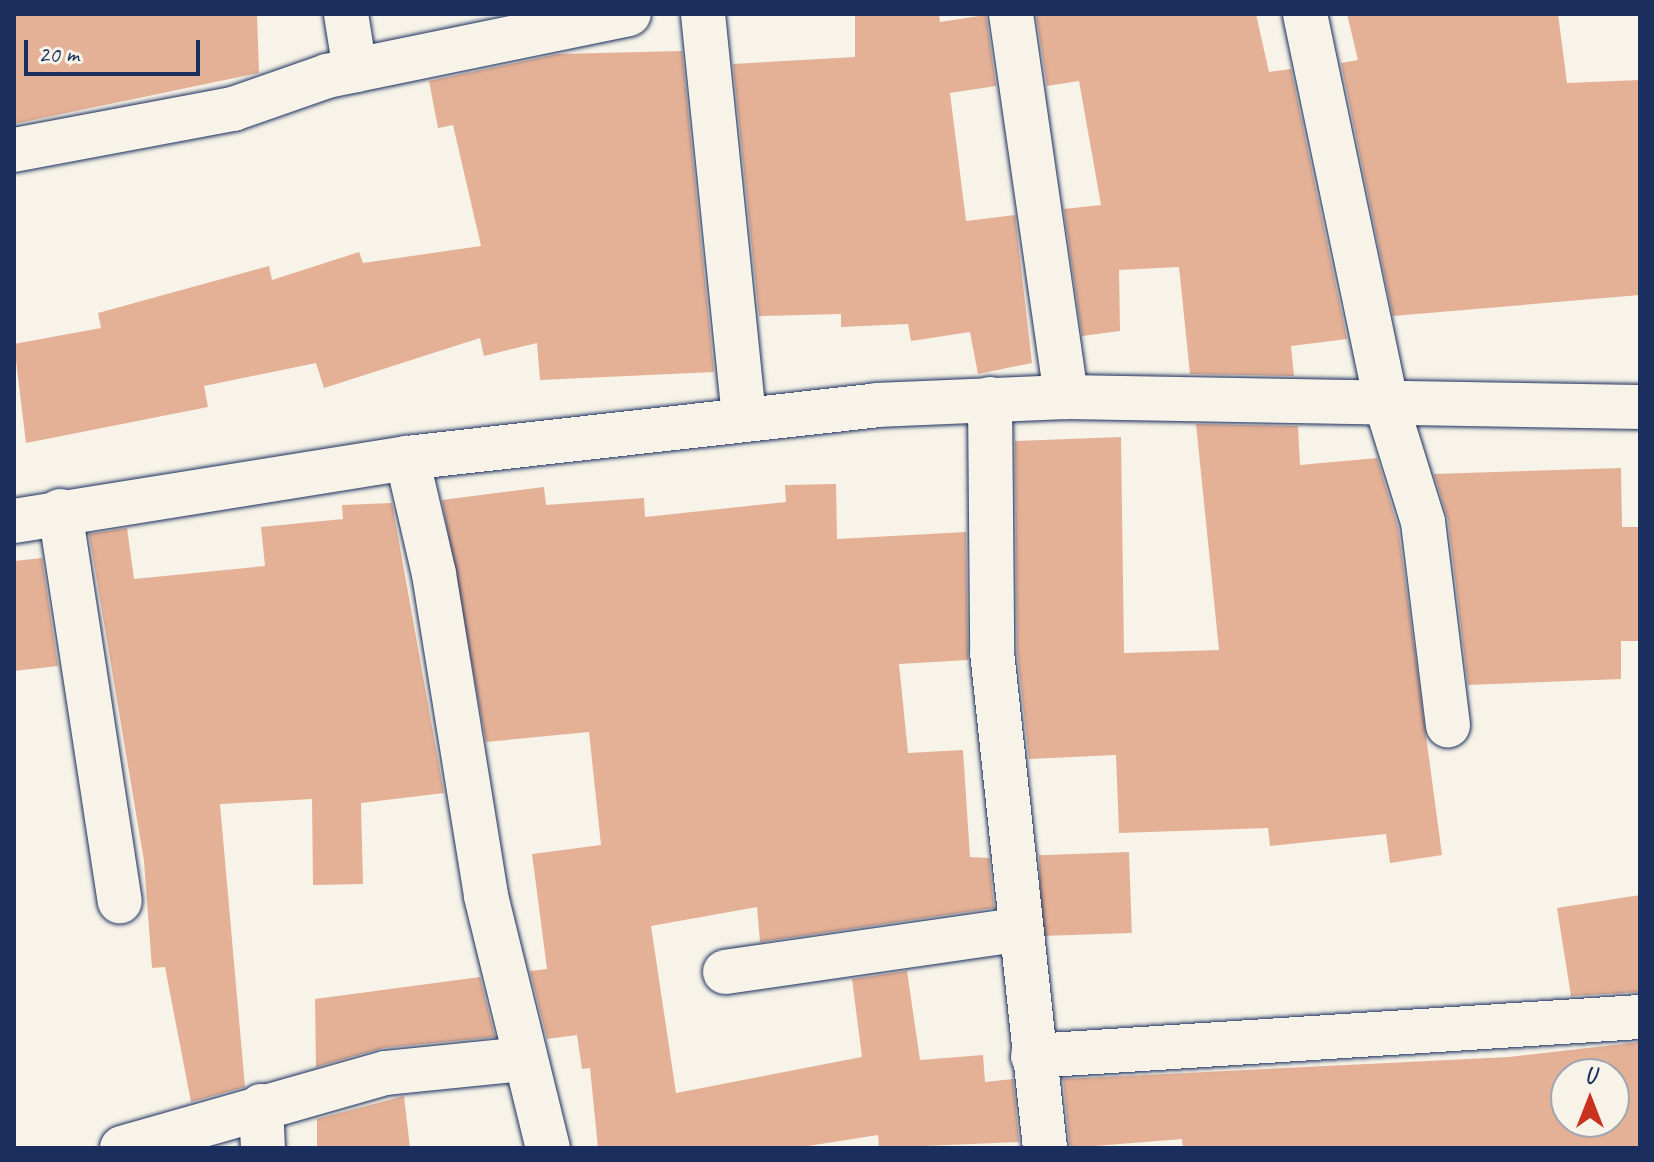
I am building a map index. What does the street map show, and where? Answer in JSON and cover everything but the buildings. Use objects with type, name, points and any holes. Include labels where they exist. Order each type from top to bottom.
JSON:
[{"type":"street","points":[[346,14],[355,70]]},
{"type":"street","points":[[14,150],[233,109],[355,70],[629,14]]},
{"type":"street","points":[[703,14],[744,415]]},
{"type":"street","points":[[1011,14],[1066,397]]},
{"type":"street","points":[[1305,14],[1386,403],[1423,522],[1448,725]]},
{"type":"street","points":[[14,521],[60,511],[407,458],[744,415],[1066,397],[1640,407]]},
{"type":"street","points":[[990,399],[992,652],[1017,930],[1045,1148]]},
{"type":"street","points":[[407,458],[434,574],[486,896],[548,1148]]},
{"type":"street","points":[[60,511],[120,901]]},
{"type":"street","points":[[725,972],[1017,930]]},
{"type":"street","points":[[1033,1056],[1640,1017]]},
{"type":"street","points":[[122,1148],[262,1127],[386,1073],[525,1059]]}]
